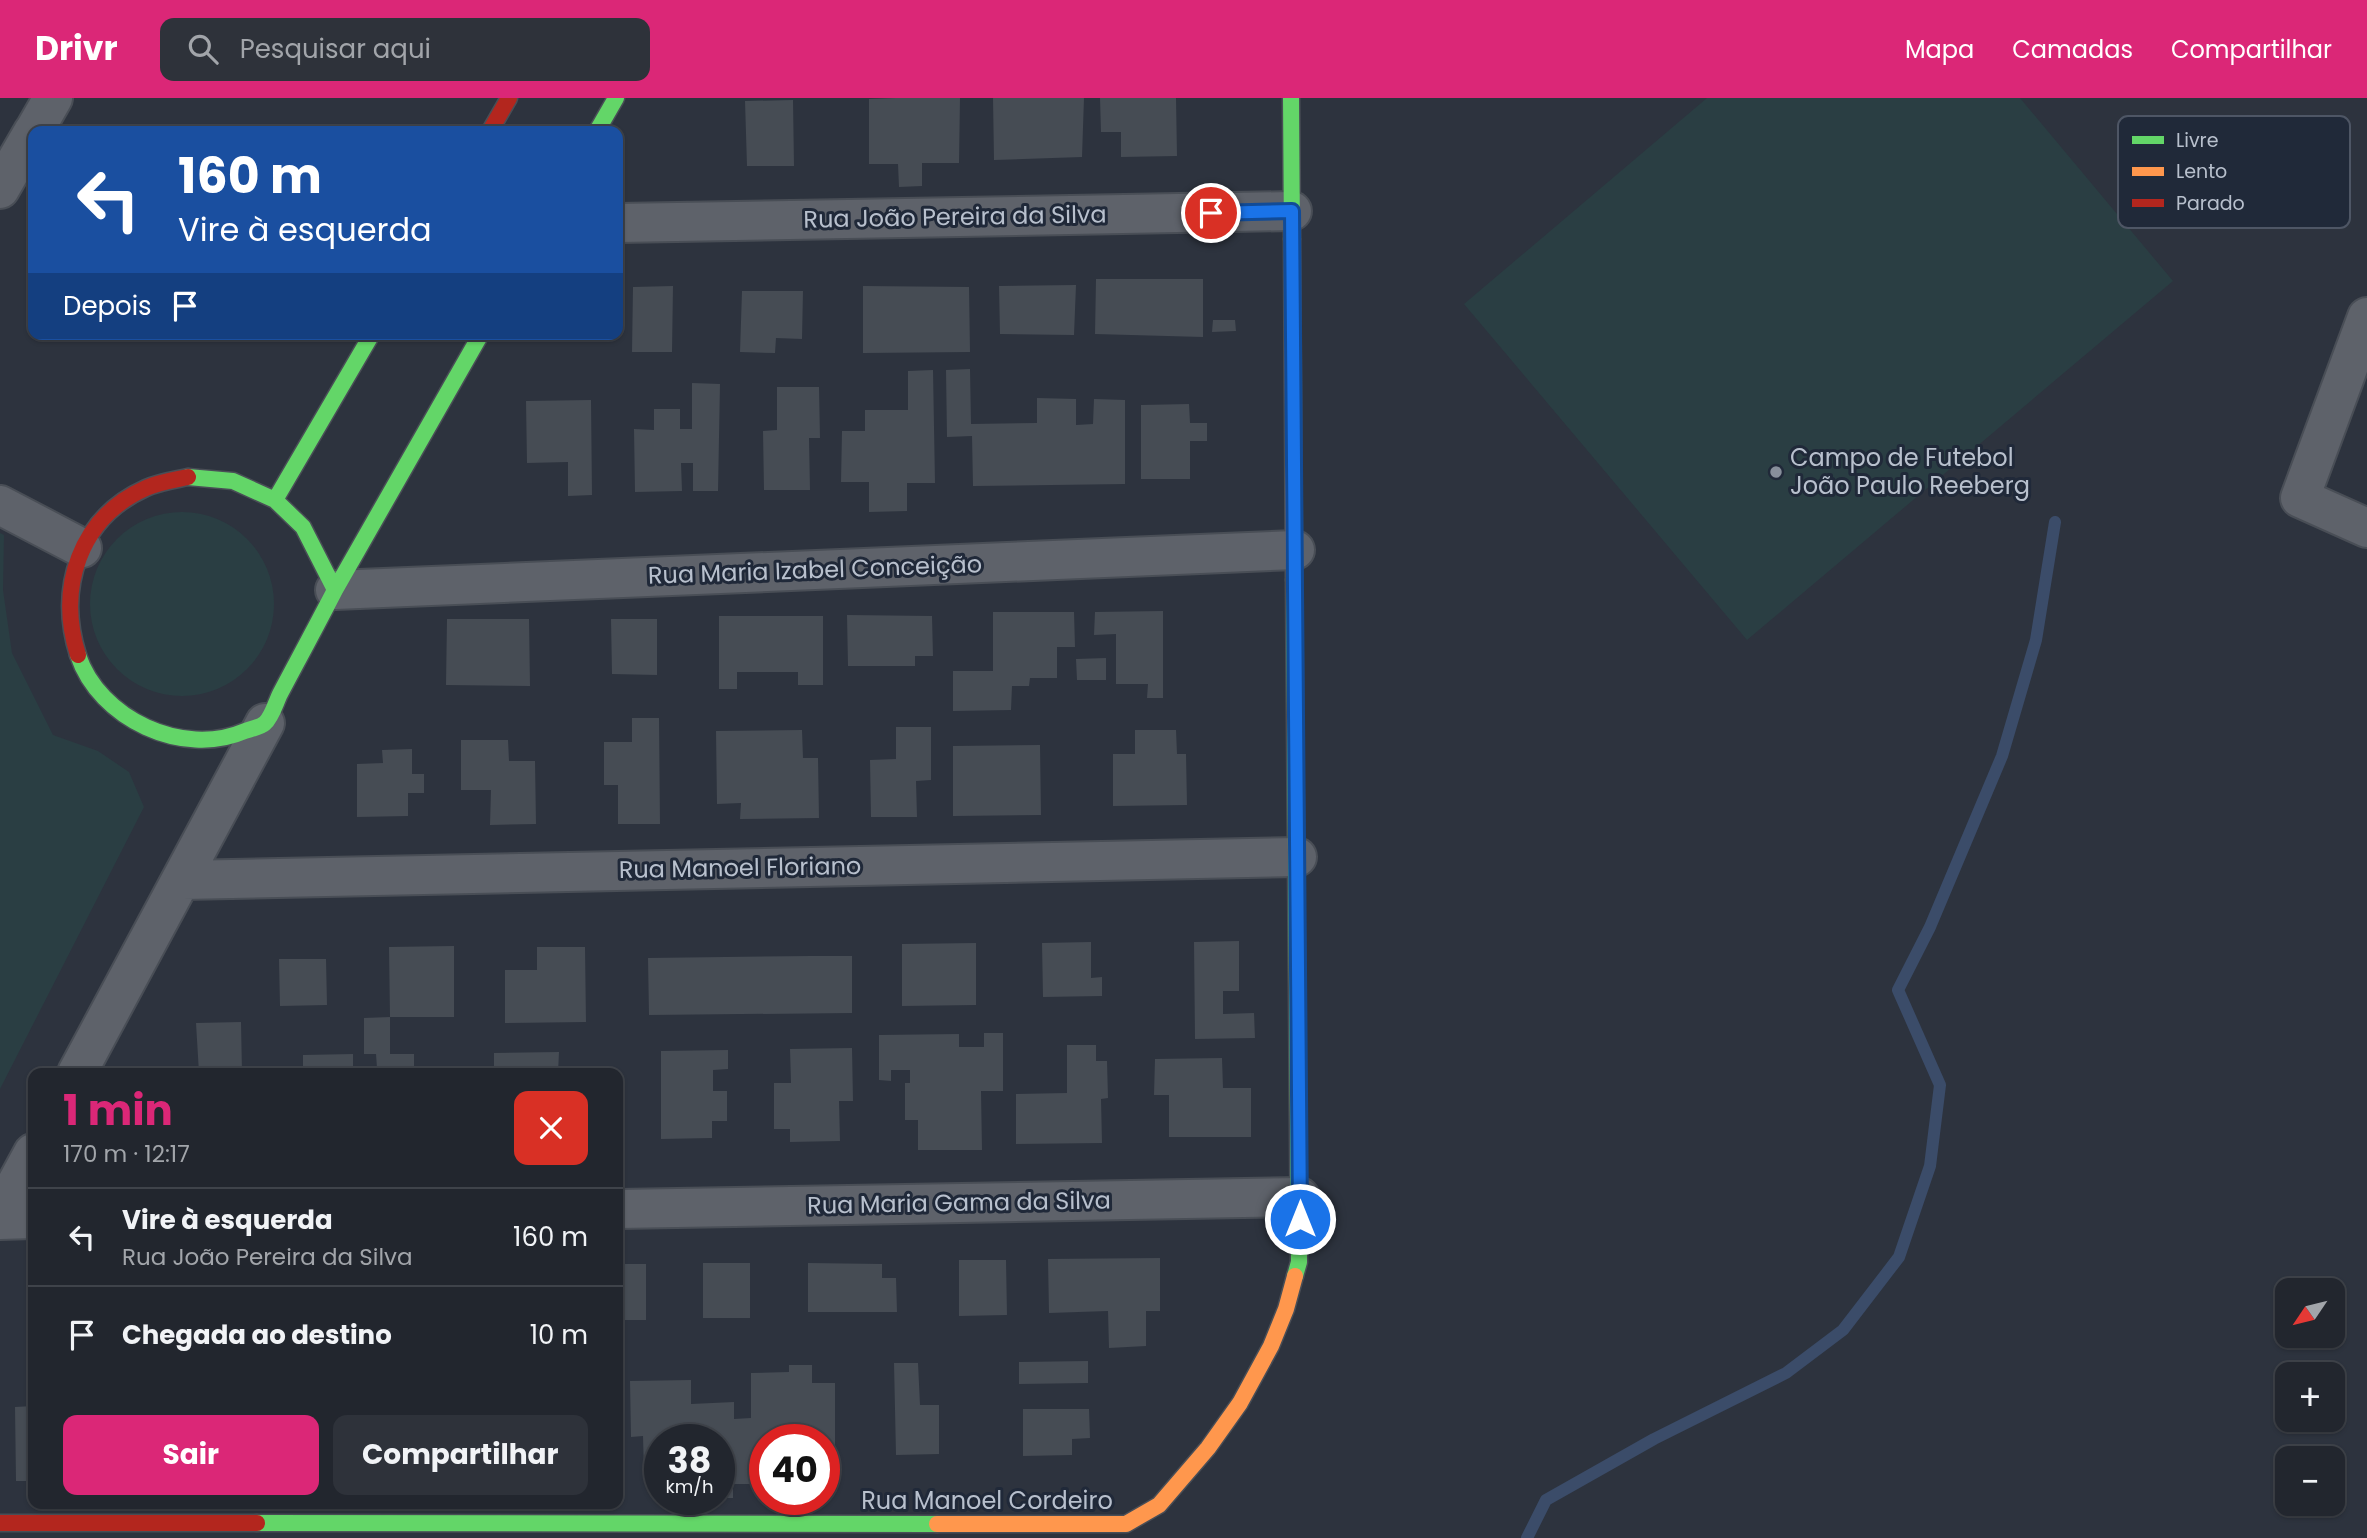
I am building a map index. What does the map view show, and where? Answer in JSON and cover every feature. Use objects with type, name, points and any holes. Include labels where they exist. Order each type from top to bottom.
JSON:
[{"type":"street","points":[[37,126],[53,98]]},
{"type":"street","points":[[493,126],[509,98]]},
{"type":"street","points":[[600,126],[615,98]]},
{"type":"street","name":"Rua Manoel Cordeiro","points":[[0,1523],[1126,1524],[1159,1505],[1193,1468],[1240,1403],[1271,1346],[1286,1309],[1299,1262],[1291,98]]},
{"type":"street","points":[[0,189],[28,141]]},
{"type":"street","name":"Rua João Pereira da Silva","points":[[623,223],[1292,211]]},
{"type":"street","points":[[2367,317],[2300,498],[2367,528]]},
{"type":"street","points":[[275,500],[368,340]]},
{"type":"street","points":[[80,1068],[183,880],[335,590],[478,340]]},
{"type":"street","points":[[265,723],[226,738],[184,740],[144,728],[108,704],[83,671],[69,631],[69,589],[82,548],[106,515],[143,489],[188,477],[233,481],[275,500],[303,527],[335,590]]},
{"type":"street","points":[[0,505],[82,548]]},
{"type":"street","name":"Rua Maria Izabel Conceição","points":[[335,590],[1295,550]]},
{"type":"street","name":"Rua Manoel Floriano","points":[[183,880],[1297,857]]},
{"type":"street","points":[[0,1214],[28,1162]]},
{"type":"street","name":"Rua Maria Gama da Silva","points":[[623,1209],[1300,1197]]},
{"type":"street","points":[[0,1220],[28,1219]]},
{"type":"green space","name":"Campo de Futebol João Paulo Reeberg","points":[[1707,98],[2020,98],[2118,215],[2118,228],[2129,228],[2173,281],[1747,640],[1464,304]]},
{"type":"green space","points":[[182,512],[200,513],[217,519],[233,527],[247,539],[259,553],[267,569],[273,586],[273,622],[267,639],[259,655],[247,669],[233,681],[217,689],[200,695],[182,696],[164,695],[147,689],[131,681],[117,669],[105,655],[97,639],[91,622],[90,604],[91,586],[97,569],[105,553],[117,539],[131,527],[147,519],[164,513]]},
{"type":"green space","points":[[0,533],[4,535],[3,590],[12,653],[53,735],[98,751],[129,772],[144,807],[0,1089]]},
{"type":"building","points":[[960,98],[959,163],[922,163],[922,186],[899,187],[898,164],[869,164],[869,99]]},
{"type":"building","points":[[993,98],[1084,98],[1082,157],[994,160]]},
{"type":"building","points":[[1100,98],[1176,98],[1177,156],[1121,157],[1121,132],[1101,132]]},
{"type":"building","points":[[793,100],[794,166],[747,166],[745,101]]},
{"type":"building","points":[[1096,279],[1203,279],[1203,337],[1095,334]]},
{"type":"building","points":[[1076,285],[1074,335],[1000,334],[999,286]]},
{"type":"building","points":[[673,286],[672,352],[632,352],[633,287]]},
{"type":"building","points":[[863,286],[969,287],[970,352],[863,353]]},
{"type":"building","points":[[742,291],[803,291],[802,339],[776,338],[775,353],[740,352]]},
{"type":"building","points":[[1213,320],[1235,320],[1236,331],[1212,332]]},
{"type":"building","points":[[970,369],[971,424],[1037,423],[1037,398],[1076,399],[1076,425],[1093,424],[1094,399],[1125,400],[1125,484],[973,486],[972,436],[947,437],[946,370]]},
{"type":"building","points":[[933,370],[935,483],[907,483],[907,511],[869,512],[869,482],[841,482],[842,431],[865,431],[865,410],[908,410],[908,371]]},
{"type":"building","points":[[692,383],[720,384],[718,491],[693,491],[693,463],[681,463],[682,491],[635,492],[634,429],[654,430],[654,409],[680,409],[680,429],[692,429]]},
{"type":"building","points":[[777,387],[819,387],[820,438],[809,438],[810,490],[764,490],[763,431],[777,430]]},
{"type":"building","points":[[591,400],[592,495],[568,496],[568,462],[527,463],[526,401]]},
{"type":"building","points":[[1189,404],[1190,423],[1207,423],[1207,441],[1190,441],[1190,479],[1141,479],[1141,405]]},
{"type":"building","points":[[1163,611],[1163,698],[1147,698],[1148,684],[1116,684],[1116,634],[1094,635],[1095,612]]},
{"type":"building","points":[[993,612],[1074,612],[1075,647],[1057,647],[1057,678],[1030,678],[1029,686],[1012,686],[1011,710],[953,711],[953,671],[993,671]]},
{"type":"building","points":[[847,615],[932,616],[933,656],[915,656],[915,666],[848,666]]},
{"type":"building","points":[[719,616],[823,616],[823,685],[798,685],[798,672],[737,672],[737,689],[719,689]]},
{"type":"building","points":[[447,619],[529,619],[530,686],[446,685]]},
{"type":"building","points":[[611,619],[657,619],[657,675],[612,674]]},
{"type":"building","points":[[1106,658],[1106,680],[1077,680],[1076,659]]},
{"type":"building","points":[[632,718],[659,718],[660,824],[618,824],[618,785],[604,785],[604,742],[632,742]]},
{"type":"building","points":[[896,727],[931,727],[931,780],[916,781],[917,817],[871,817],[870,760],[896,759]]},
{"type":"building","points":[[802,730],[803,758],[818,758],[819,818],[740,819],[741,803],[717,804],[716,731]]},
{"type":"building","points":[[1135,730],[1176,730],[1177,754],[1186,754],[1187,805],[1113,806],[1113,754],[1135,754]]},
{"type":"building","points":[[461,740],[508,740],[509,761],[535,761],[536,824],[490,825],[491,790],[461,790]]},
{"type":"building","points":[[1040,745],[1041,815],[953,816],[953,746]]},
{"type":"building","points":[[412,749],[412,774],[424,774],[424,793],[408,793],[408,816],[357,817],[357,764],[383,763],[382,750]]},
{"type":"building","points":[[1239,941],[1239,991],[1223,991],[1223,1014],[1254,1013],[1255,1038],[1195,1039],[1194,942]]},
{"type":"building","points":[[1091,942],[1091,978],[1102,977],[1102,996],[1043,997],[1042,943]]},
{"type":"building","points":[[976,943],[976,1005],[902,1006],[902,944]]},
{"type":"building","points":[[454,946],[454,1017],[390,1017],[389,947]]},
{"type":"building","points":[[537,947],[585,947],[586,1022],[505,1023],[505,970],[537,970]]},
{"type":"building","points":[[852,956],[852,1013],[649,1015],[648,958]]},
{"type":"building","points":[[279,959],[326,959],[327,1005],[280,1006]]},
{"type":"building","points":[[390,1017],[390,1054],[414,1054],[414,1068],[377,1068],[376,1054],[364,1054],[364,1018]]},
{"type":"building","points":[[241,1022],[242,1068],[199,1068],[196,1023]]},
{"type":"building","points":[[984,1033],[1003,1033],[1003,1091],[981,1091],[982,1150],[918,1150],[918,1120],[905,1120],[905,1083],[910,1083],[910,1070],[891,1070],[891,1081],[879,1080],[879,1035],[959,1034],[959,1047],[984,1047]]},
{"type":"building","points":[[1067,1045],[1096,1045],[1096,1061],[1107,1061],[1108,1098],[1101,1099],[1102,1143],[1016,1144],[1016,1094],[1067,1093]]},
{"type":"building","points":[[852,1048],[853,1101],[839,1101],[840,1141],[790,1142],[790,1129],[774,1129],[774,1083],[791,1083],[790,1049]]},
{"type":"building","points":[[728,1050],[728,1069],[713,1070],[713,1091],[727,1091],[727,1121],[712,1121],[712,1138],[661,1139],[661,1051]]},
{"type":"building","points":[[559,1052],[558,1068],[494,1068],[494,1053]]},
{"type":"building","points":[[353,1054],[353,1068],[303,1068],[303,1055]]},
{"type":"building","points":[[1222,1058],[1223,1088],[1251,1088],[1251,1137],[1169,1137],[1169,1095],[1154,1095],[1155,1059]]},
{"type":"building","points":[[1160,1258],[1160,1311],[1146,1311],[1146,1346],[1109,1348],[1108,1311],[1049,1313],[1048,1259]]},
{"type":"building","points":[[959,1260],[1006,1260],[1007,1315],[959,1316]]},
{"type":"building","points":[[703,1263],[750,1263],[750,1318],[703,1318]]},
{"type":"building","points":[[808,1263],[882,1264],[882,1278],[896,1278],[897,1312],[808,1312]]},
{"type":"building","points":[[623,1264],[646,1264],[646,1320],[623,1320]]},
{"type":"building","points":[[1088,1361],[1088,1383],[1019,1384],[1019,1362]]},
{"type":"building","points":[[894,1363],[918,1363],[920,1405],[939,1405],[939,1454],[896,1455]]},
{"type":"building","points":[[789,1365],[812,1365],[812,1383],[835,1383],[835,1424],[749,1424],[749,1484],[735,1484],[735,1424],[644,1424],[644,1472],[643,1436],[631,1437],[630,1381],[691,1380],[691,1404],[734,1402],[734,1419],[751,1418],[751,1373],[789,1372]]},
{"type":"building","points":[[28,1406],[28,1481],[16,1481],[15,1407]]},
{"type":"building","points":[[1023,1409],[1089,1409],[1090,1438],[1072,1439],[1072,1455],[1023,1456]]},
{"type":"waterway","points":[[1527,1538],[1546,1500],[1654,1439],[1786,1373],[1843,1330],[1899,1257],[1930,1166],[1940,1085],[1898,990],[1930,927],[2002,756],[2036,640],[2055,522]]},
{"type":"traffic: fast","points":[[600,126],[616,98]]},
{"type":"traffic: fast","points":[[1291,98],[1292,239]]},
{"type":"traffic: fast","points":[[275,500],[368,340]]},
{"type":"traffic: fast","points":[[335,590],[478,340]]},
{"type":"traffic: fast","points":[[78,655],[89,678],[104,698],[146,727],[170,736],[196,740],[221,738],[258,727],[270,717],[335,590],[303,527],[275,500],[233,481],[188,477]]},
{"type":"traffic: fast","points":[[1294,580],[1299,1262],[1295,1276]]},
{"type":"traffic: fast","points":[[257,1523],[937,1524]]},
{"type":"traffic: slow","points":[[1292,239],[1294,580]]},
{"type":"traffic: slow","points":[[937,1524],[1126,1524],[1159,1505],[1208,1448],[1240,1403],[1271,1346],[1286,1309],[1295,1276]]},
{"type":"traffic: jam","points":[[493,126],[509,98]]},
{"type":"traffic: jam","points":[[78,655],[70,605],[79,558],[90,536],[104,517],[123,501],[151,486],[188,477]]},
{"type":"traffic: jam","points":[[0,1523],[257,1523]]},
{"type":"place","name":"Campo de Futebol João Paulo Reeberg","points":[[1776,472]]},
{"type":"route","points":[[1211,213],[1292,211],[1300,1219]]}]
